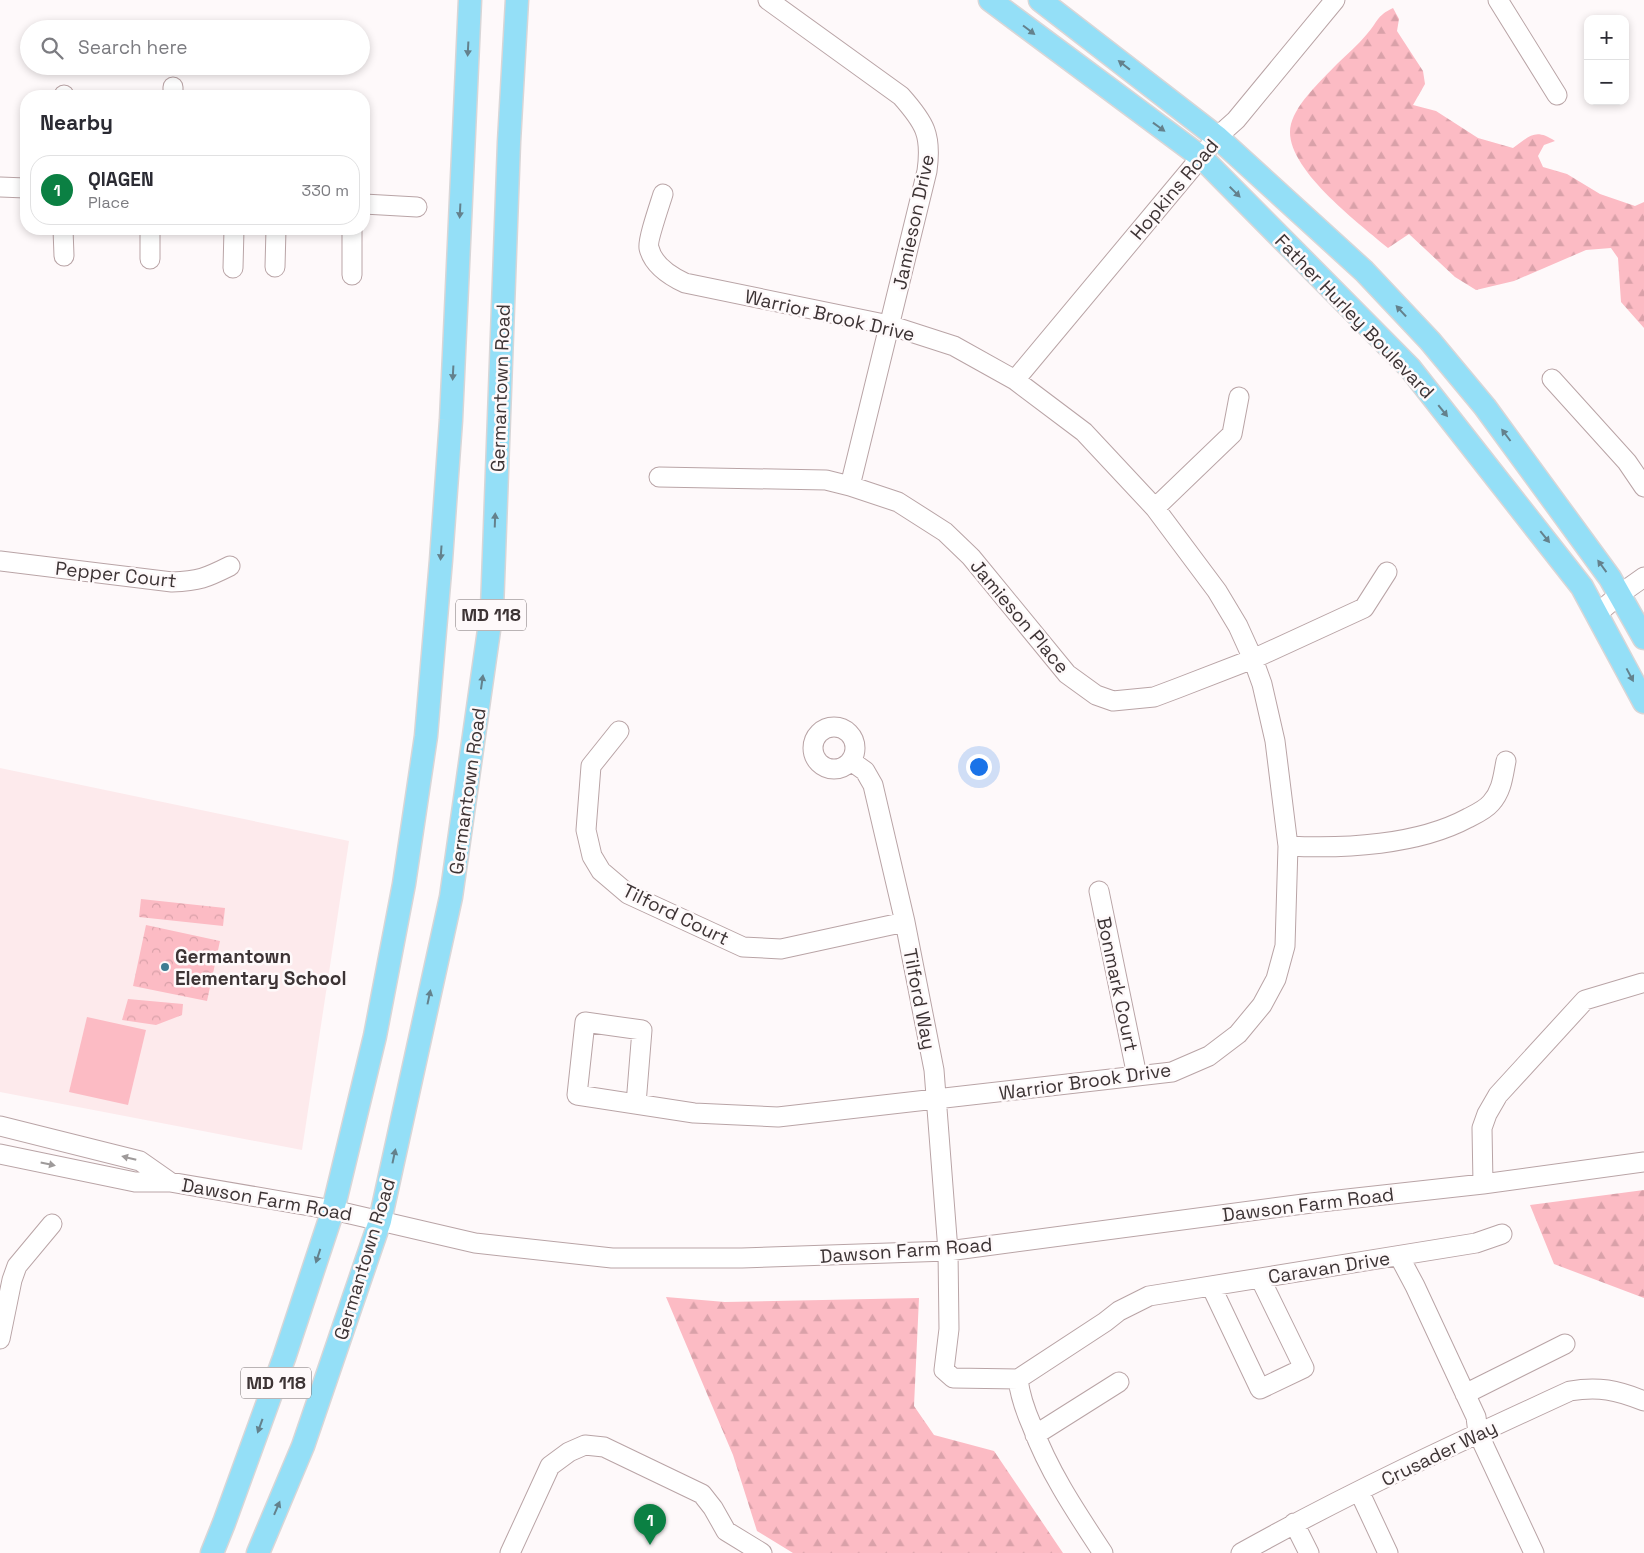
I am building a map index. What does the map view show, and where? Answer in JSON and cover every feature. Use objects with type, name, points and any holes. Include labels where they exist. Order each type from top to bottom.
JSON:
[{"type":"main road","name":"MD 118","points":[[212,1553],[284,1358],[333,1210],[377,1027],[404,884],[426,736],[451,420],[470,0]]},
{"type":"main road","name":"Germantown Road","points":[[258,1553],[302,1446],[380,1221],[451,896],[492,610],[517,0]]},
{"type":"main road","name":"Father Hurley Boulevard","points":[[990,0],[1200,157],[1410,368],[1552,546],[1582,587],[1598,613],[1644,702]]},
{"type":"main road","name":"Father Hurley Boulevard","points":[[1040,0],[1218,137],[1364,271],[1430,341],[1485,407],[1610,578],[1644,638]]},
{"type":"street","name":"Jamieson Drive","points":[[768,0],[901,96],[919,116],[928,135],[930,153],[928,171],[850,486]]},
{"type":"street","name":"Hopkins Road","points":[[1015,380],[1200,157],[1236,120],[1335,0]]},
{"type":"street","points":[[1498,0],[1557,95]]},
{"type":"street","points":[[0,187],[20,188]]},
{"type":"street","name":"Warrior Brook Drive","points":[[636,1104],[642,1030],[585,1022],[577,1095],[694,1113],[778,1117],[1172,1072],[1209,1056],[1238,1034],[1262,1005],[1276,979],[1285,946],[1288,846],[1275,741],[1262,684],[1254,659],[1238,626],[1217,591],[1155,508],[1084,432],[1015,380],[954,346],[889,324],[685,283],[671,276],[654,260],[648,246],[663,194]]},
{"type":"street","points":[[370,204],[417,207]]},
{"type":"street","points":[[64,235],[64,256]]},
{"type":"street","points":[[150,235],[150,259]]},
{"type":"street","points":[[233,268],[234,235]]},
{"type":"street","points":[[275,267],[276,235]]},
{"type":"street","points":[[352,235],[352,275]]},
{"type":"street","points":[[1552,379],[1627,462],[1644,487]]},
{"type":"street","points":[[1155,508],[1232,434],[1239,396]]},
{"type":"street","name":"Jamieson Place","points":[[658,477],[826,480],[898,502],[945,532],[970,557],[1067,674],[1096,695],[1113,700],[1154,697],[1254,659],[1364,608],[1387,572]]},
{"type":"street","name":"Pepper Court","points":[[0,561],[172,582],[196,581],[230,566]]},
{"type":"street","points":[[1598,613],[1644,577]]},
{"type":"street","name":"Tilford Court","points":[[619,731],[591,766],[586,830],[592,856],[601,871],[628,894],[743,947],[781,949],[905,922]]},
{"type":"street","name":"Tilford Way","points":[[851,760],[865,771],[873,785],[905,922],[934,1070],[948,1251]]},
{"type":"street","points":[[1288,846],[1312,847],[1386,843],[1437,831],[1459,823],[1481,811],[1501,789],[1506,761]]},
{"type":"street","name":"Bonmark Court","points":[[1099,891],[1137,1076]]},
{"type":"street","points":[[1483,1184],[1482,1128],[1487,1114],[1498,1095],[1585,1000],[1642,984]]},
{"type":"street","name":"Dawson Farm Road","points":[[0,1126],[140,1161],[170,1182]]},
{"type":"street","name":"Dawson Farm Road","points":[[0,1154],[135,1182],[170,1182],[333,1210],[475,1243],[612,1258],[742,1258],[948,1251],[1311,1203],[1483,1184],[1644,1162]]},
{"type":"street","points":[[0,1339],[12,1280],[17,1266],[52,1224]]},
{"type":"street","points":[[1399,1256],[1476,1243],[1502,1234]]},
{"type":"street","points":[[948,1251],[949,1328],[944,1370],[953,1378],[1018,1379],[1020,1395],[1053,1475],[1102,1553]]},
{"type":"street","name":"Caravan Drive","points":[[1018,1379],[1132,1304],[1149,1296],[1399,1256],[1476,1417],[1478,1433],[1534,1553]]},
{"type":"street","points":[[1211,1286],[1260,1390],[1304,1368],[1260,1278]]},
{"type":"street","points":[[1465,1394],[1565,1344]]},
{"type":"street","points":[[1035,1435],[1119,1382]]},
{"type":"street","name":"Crusader Way","points":[[1241,1553],[1359,1491],[1570,1391],[1585,1388],[1606,1388],[1644,1401]]},
{"type":"street","points":[[510,1553],[517,1517],[550,1466],[569,1452],[586,1445],[604,1447],[702,1494],[713,1508],[726,1531],[762,1553]]},
{"type":"street","points":[[1359,1491],[1388,1553]]},
{"type":"street","points":[[1294,1524],[1309,1553]]},
{"type":"shaded area","name":"Germantown Elementary School","points":[[0,768],[349,841],[302,1150],[0,1092]]},
{"type":"green space","points":[[1393,8],[1399,19],[1397,31],[1423,71],[1425,84],[1413,105],[1436,111],[1478,138],[1513,148],[1533,135],[1537,134],[1548,137],[1555,141],[1544,145],[1538,156],[1543,167],[1567,174],[1600,194],[1635,206],[1644,202],[1644,328],[1621,302],[1618,258],[1611,248],[1586,250],[1514,281],[1476,290],[1455,277],[1409,234],[1388,248],[1342,209],[1309,175],[1298,157],[1291,140],[1291,124],[1294,116],[1317,84],[1364,38],[1380,17]]},
{"type":"green space","points":[[141,899],[225,908],[223,926],[139,917]]},
{"type":"green space","points":[[146,925],[220,941],[207,1001],[133,986]]},
{"type":"green space","points":[[128,999],[183,1004],[182,1015],[156,1025],[122,1020]]},
{"type":"green space","points":[[87,1017],[146,1030],[128,1105],[69,1092]]},
{"type":"green space","points":[[1644,1190],[1644,1298],[1554,1264],[1530,1205]]},
{"type":"green space","points":[[666,1297],[725,1302],[919,1298],[914,1406],[934,1435],[994,1451],[1063,1553],[793,1553],[757,1531],[733,1455]]},
{"type":"place","name":"Germantown Elementary School","points":[[165,967]]},
{"type":"place","name":"QIAGEN","points":[[650,1545]]}]
